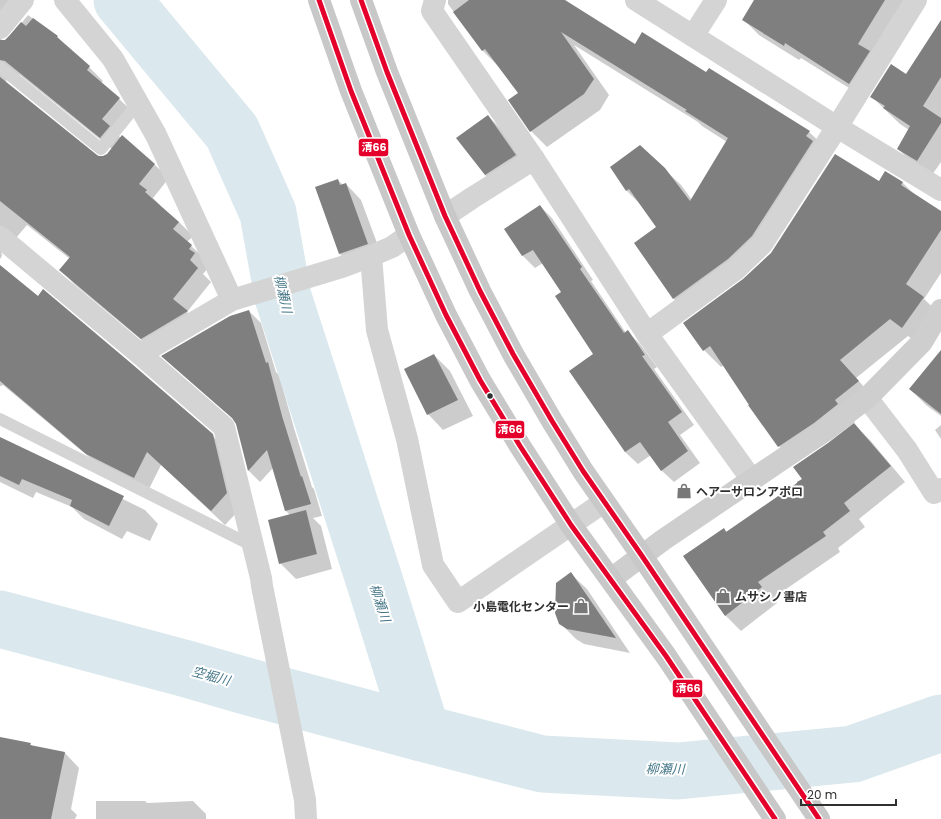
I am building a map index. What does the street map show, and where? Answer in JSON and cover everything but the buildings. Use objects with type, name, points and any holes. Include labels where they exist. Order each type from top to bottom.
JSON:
[{"type":"main road","points":[[319,0],[351,90],[409,235],[446,315],[480,380],[520,446],[571,525],[666,656],[775,819]]},
{"type":"main road","points":[[361,0],[387,72],[445,216],[480,291],[513,354],[552,421],[604,502],[819,819]]},
{"type":"street","points":[[0,28],[23,0]]},
{"type":"street","points":[[65,0],[113,59],[156,135],[242,297]]},
{"type":"street","points":[[435,0],[432,11],[534,159],[647,334],[752,480]]},
{"type":"street","points":[[636,0],[837,127],[941,190]]},
{"type":"street","points":[[693,36],[716,0]]},
{"type":"street","points":[[647,334],[736,269],[762,244],[916,0]]},
{"type":"street","points":[[445,216],[534,159]]},
{"type":"street","points":[[140,354],[242,297],[371,256],[392,247],[409,235]]},
{"type":"street","points":[[0,237],[140,354],[224,427],[261,578],[304,793],[306,819]]},
{"type":"street","points":[[371,256],[377,330],[407,439],[433,565],[458,602],[604,502]]},
{"type":"street","points":[[611,579],[663,540],[820,433],[867,398],[922,342],[941,310]]},
{"type":"street","points":[[867,398],[907,450],[934,493],[941,489]]},
{"type":"lane","points":[[0,67],[101,149],[138,103]]},
{"type":"lane","points":[[0,419],[253,546]]},
{"type":"waterway","name":"柳瀬川","points":[[122,0],[232,132],[268,213],[283,297],[422,733]]},
{"type":"waterway","name":"柳瀬川","points":[[0,619],[253,688],[542,764],[678,771],[853,754],[941,723]]},
{"type":"transit line","name":"清66","points":[[319,0],[351,91],[409,235],[446,315],[480,380],[520,446],[571,525],[666,656],[775,819]]},
{"type":"transit line","name":"清66","points":[[361,0],[387,72],[445,216],[480,291],[513,354],[583,471],[819,819]]},
{"type":"place","name":"ヘアーサロンアポロ","points":[[684,491]]},
{"type":"place","name":"ムサシノ書店","points":[[723,596]]},
{"type":"place","name":"小島電化センター","points":[[581,606]]},
{"type":"water label","name":"空堀川","points":[[211,676]]}]
